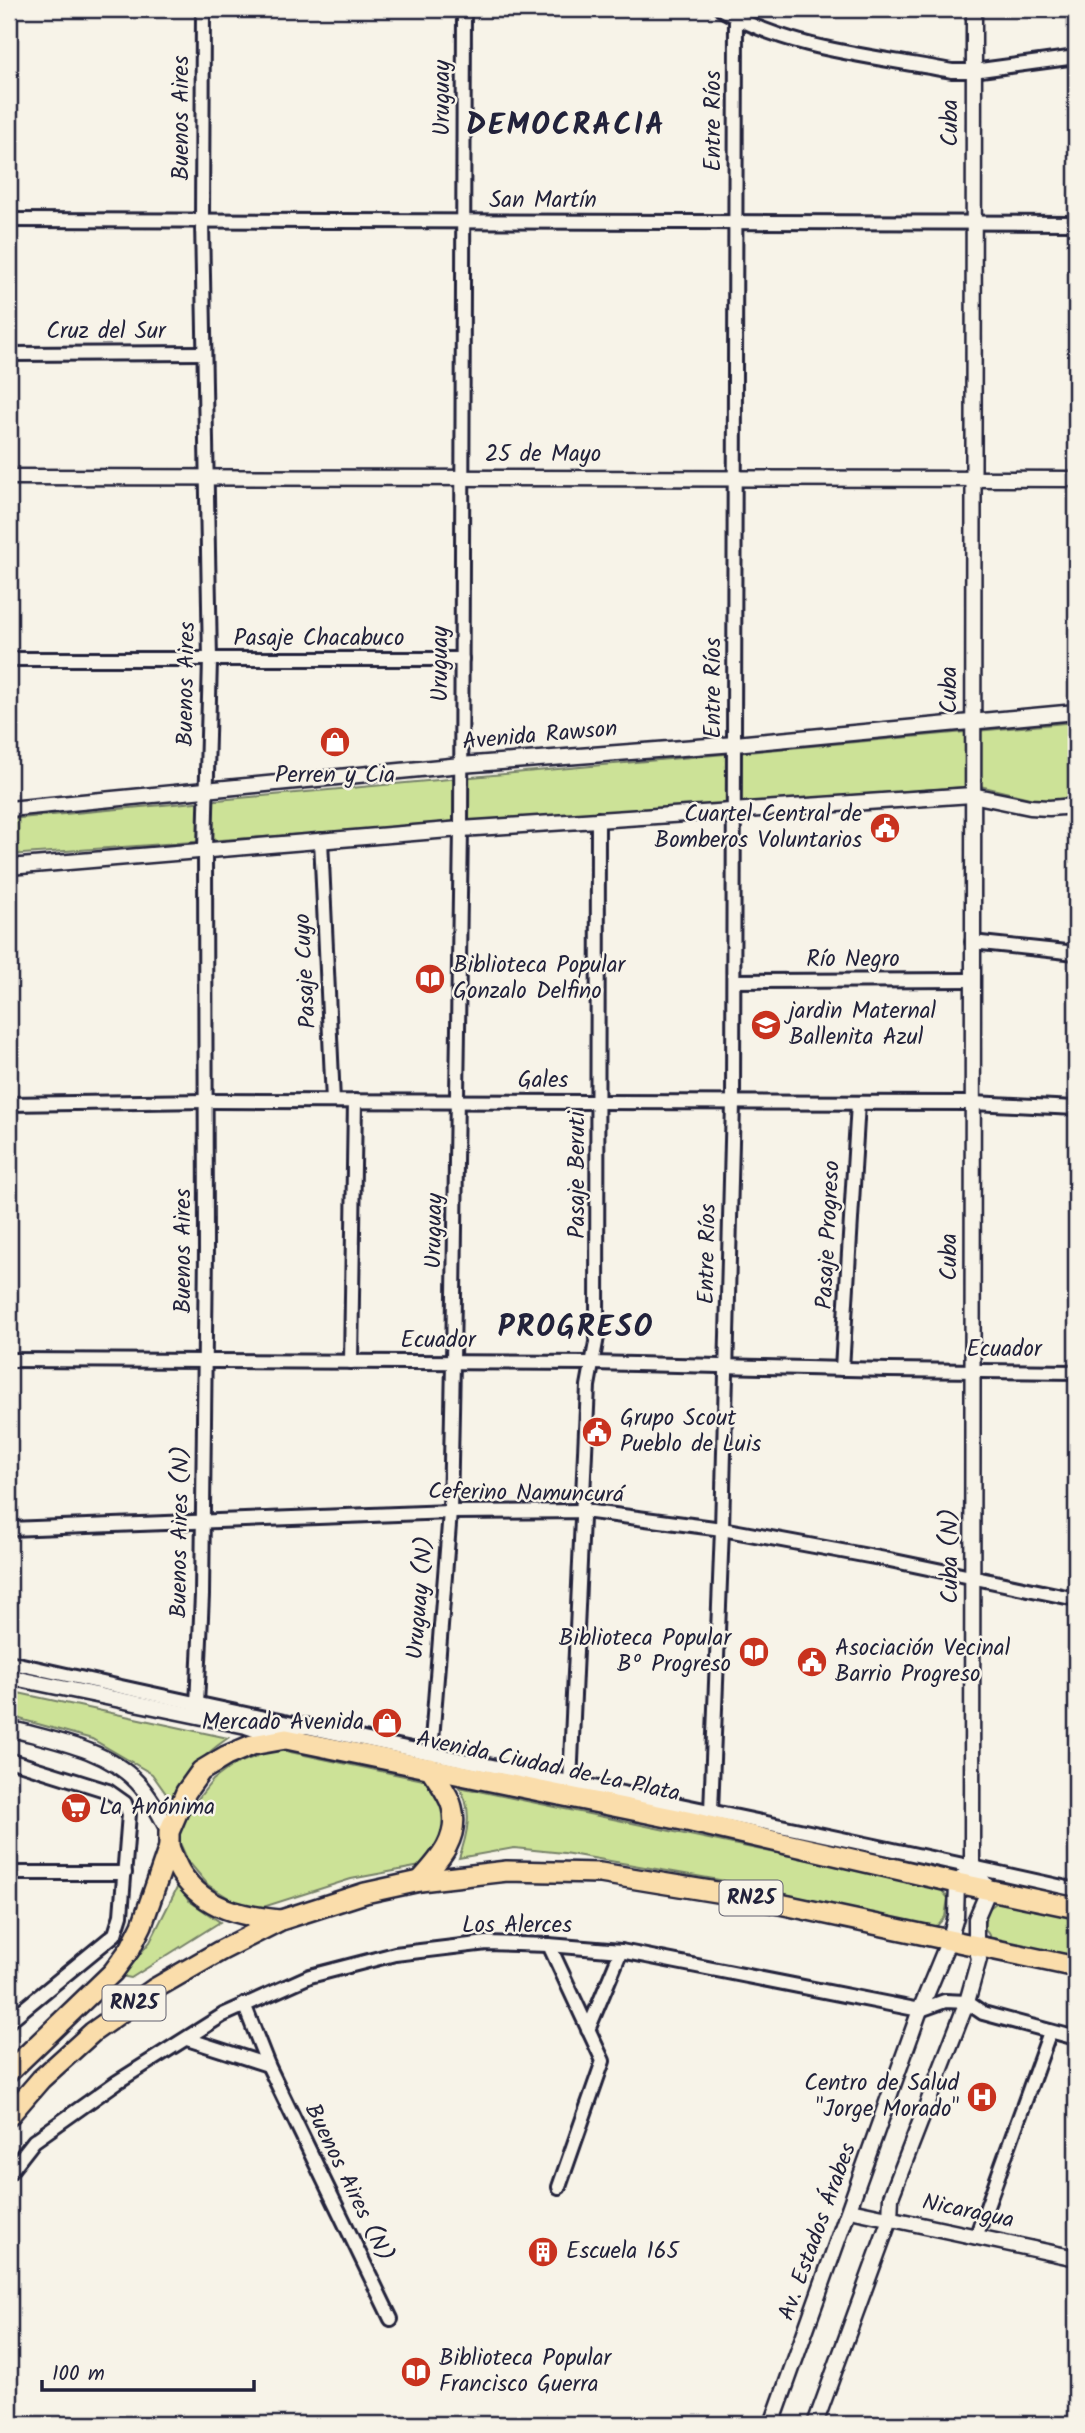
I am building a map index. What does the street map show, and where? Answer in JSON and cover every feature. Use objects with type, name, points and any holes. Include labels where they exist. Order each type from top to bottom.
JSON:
[{"type":"highway","name":"Avenida Ciudad de La Plata","points":[[286,1739],[430,1760],[957,1883],[1076,1908]]},
{"type":"highway","name":"RN25","points":[[9,2072],[113,1972],[130,1949],[142,1925],[186,1792],[201,1771],[252,1745],[286,1739]]},
{"type":"highway","points":[[420,1881],[444,1855],[454,1824],[452,1805],[430,1760]]},
{"type":"highway","points":[[642,1798],[687,1821],[711,1811]]},
{"type":"highway","points":[[169,1839],[183,1877],[217,1907],[244,1916],[281,1920]]},
{"type":"highway","name":"RN25","points":[[9,2116],[41,2078],[103,2025],[154,1989],[220,1951],[281,1920],[365,1893],[420,1881],[507,1871],[600,1873],[747,1897],[848,1930],[946,1945]]},
{"type":"highway","points":[[946,1945],[1076,1967]]},
{"type":"highway","points":[[977,1952],[1058,1977],[1076,1977]]},
{"type":"street","name":"Buenos Aires","points":[[203,9],[202,221],[210,660],[205,849],[204,1360]]},
{"type":"street","name":"Uruguay","points":[[453,1362],[461,829],[464,9]]},
{"type":"street","points":[[721,9],[736,13],[760,29],[800,43],[952,71],[973,72],[1076,57]]},
{"type":"street","name":"Cuba","points":[[973,1371],[974,9]]},
{"type":"street","name":"Entre Ríos","points":[[711,1811],[722,1529],[733,1103],[736,13]]},
{"type":"street","name":"San Martín","points":[[9,220],[1076,223]]},
{"type":"street","name":"Cruz del Sur","points":[[9,354],[204,353]]},
{"type":"street","name":"25 de Mayo","points":[[9,477],[1076,479]]},
{"type":"street","name":"Pasaje Chacabuco","points":[[9,659],[462,659]]},
{"type":"street","name":"Avenida Rawson","points":[[9,809],[206,792],[461,765],[735,744],[1076,712]]},
{"type":"street","points":[[9,867],[461,829],[972,795],[1030,807],[1076,806]]},
{"type":"street","name":"Pasaje Beruti","points":[[570,1783],[588,1386],[597,1324],[598,819]]},
{"type":"street","name":"Pasaje Cuyo","points":[[321,840],[333,1101]]},
{"type":"street","points":[[972,942],[1076,953]]},
{"type":"street","name":"Río Negro","points":[[734,981],[972,980]]},
{"type":"street","name":"Gales","points":[[9,1104],[205,1101],[972,1103],[1076,1108]]},
{"type":"street","points":[[351,1362],[355,1101]]},
{"type":"street","name":"Pasaje Progreso","points":[[842,1369],[858,1103]]},
{"type":"street","name":"Ecuador","points":[[9,1360],[592,1363],[1076,1372]]},
{"type":"street","name":"Buenos Aires (N)","points":[[197,1704],[202,1595],[204,1360]]},
{"type":"street","name":"Uruguay (N)","points":[[430,1760],[450,1512],[453,1362]]},
{"type":"street","name":"Cuba (N)","points":[[972,1867],[973,1371]]},
{"type":"street","name":"Ceferino Namuncurá","points":[[9,1529],[450,1512],[584,1511],[722,1529],[1076,1599]]},
{"type":"street","name":"Avenida Ciudad de La Plata","points":[[9,1662],[308,1726],[430,1760],[570,1783],[711,1811],[1076,1891]]},
{"type":"street","name":"Avenida Ciudad de La Plata","points":[[12,1676],[246,1726],[286,1739]]},
{"type":"street","points":[[246,1726],[308,1726]]},
{"type":"street","points":[[9,1728],[88,1751],[118,1767],[136,1781],[156,1808],[169,1839]]},
{"type":"street","points":[[9,1760],[107,1791],[125,1804],[129,1814],[121,1915],[116,1934],[9,2021]]},
{"type":"street","points":[[814,2424],[890,2219],[891,2197],[967,2002],[977,1952],[976,1919],[989,1889],[972,1867],[957,1883]]},
{"type":"street","points":[[9,1873],[125,1873]]},
{"type":"street","name":"Av. Estados Árabes","points":[[772,2424],[920,2010],[956,1917],[957,1883]]},
{"type":"street","name":"Los Alerces","points":[[9,2172],[34,2141],[117,2082],[244,2004],[310,1976],[395,1954],[487,1943],[621,1951],[920,2010],[945,2001],[967,2002]]},
{"type":"street","points":[[549,1945],[603,2061],[559,2187]]},
{"type":"street","points":[[588,2030],[621,1951]]},
{"type":"street","points":[[967,2002],[983,2013],[1076,2038]]},
{"type":"street","name":"Buenos Aires (N)","points":[[244,2004],[268,2064],[391,2319]]},
{"type":"street","points":[[976,2237],[1050,2032]]},
{"type":"street","points":[[187,2039],[268,2064]]},
{"type":"street","name":"Nicaragua","points":[[850,2210],[1076,2258]]},
{"type":"green space","points":[[1076,722],[1076,797],[1042,801],[980,786],[9,855],[9,819]]},
{"type":"green space","points":[[9,1691],[228,1738],[195,1766],[172,1802],[152,1774],[92,1739],[9,1716]]},
{"type":"green space","points":[[276,1749],[428,1781],[443,1803],[446,1823],[440,1842],[426,1865],[351,1879],[257,1909],[237,1903],[208,1885],[188,1861],[179,1841],[179,1831],[193,1805],[213,1780],[233,1765]]},
{"type":"green space","points":[[459,1787],[939,1887],[948,1898],[945,1917],[935,1928],[731,1882],[564,1853],[514,1848],[459,1858],[468,1813],[464,1795]]},
{"type":"green space","points":[[179,1884],[188,1900],[220,1922],[131,1978],[121,1976],[150,1942]]},
{"type":"green space","points":[[1000,1900],[1076,1916],[1076,1959],[992,1940],[984,1927],[987,1910]]},
{"type":"place","name":"Perren y Cia","points":[[335,742]]},
{"type":"place","name":"Cuartel Central de Bomberos Voluntarios","points":[[885,828]]},
{"type":"place","name":"Biblioteca Popular Gonzalo Delfino","points":[[430,979]]},
{"type":"place","name":"jardin Maternal Ballenita Azul","points":[[766,1025]]},
{"type":"place","name":"Grupo Scout Pueblo de Luis","points":[[597,1432]]},
{"type":"place","name":"Biblioteca Popular Bº Progreso","points":[[754,1652]]},
{"type":"place","name":"Asociación Vecinal Barrio Progreso","points":[[812,1662]]},
{"type":"place","name":"Mercado Avenida","points":[[387,1723]]},
{"type":"place","name":"La Anónima","points":[[76,1808]]},
{"type":"place","name":"Centro de Salud \"Jorge Morado\"","points":[[982,2097]]},
{"type":"place","name":"Escuela 165","points":[[543,2252]]},
{"type":"place","name":"Biblioteca Popular Francisco Guerra","points":[[416,2372]]},
{"type":"district","name":"DEMOCRACIA","points":[[566,126]]},
{"type":"district","name":"PROGRESO","points":[[576,1328]]}]
